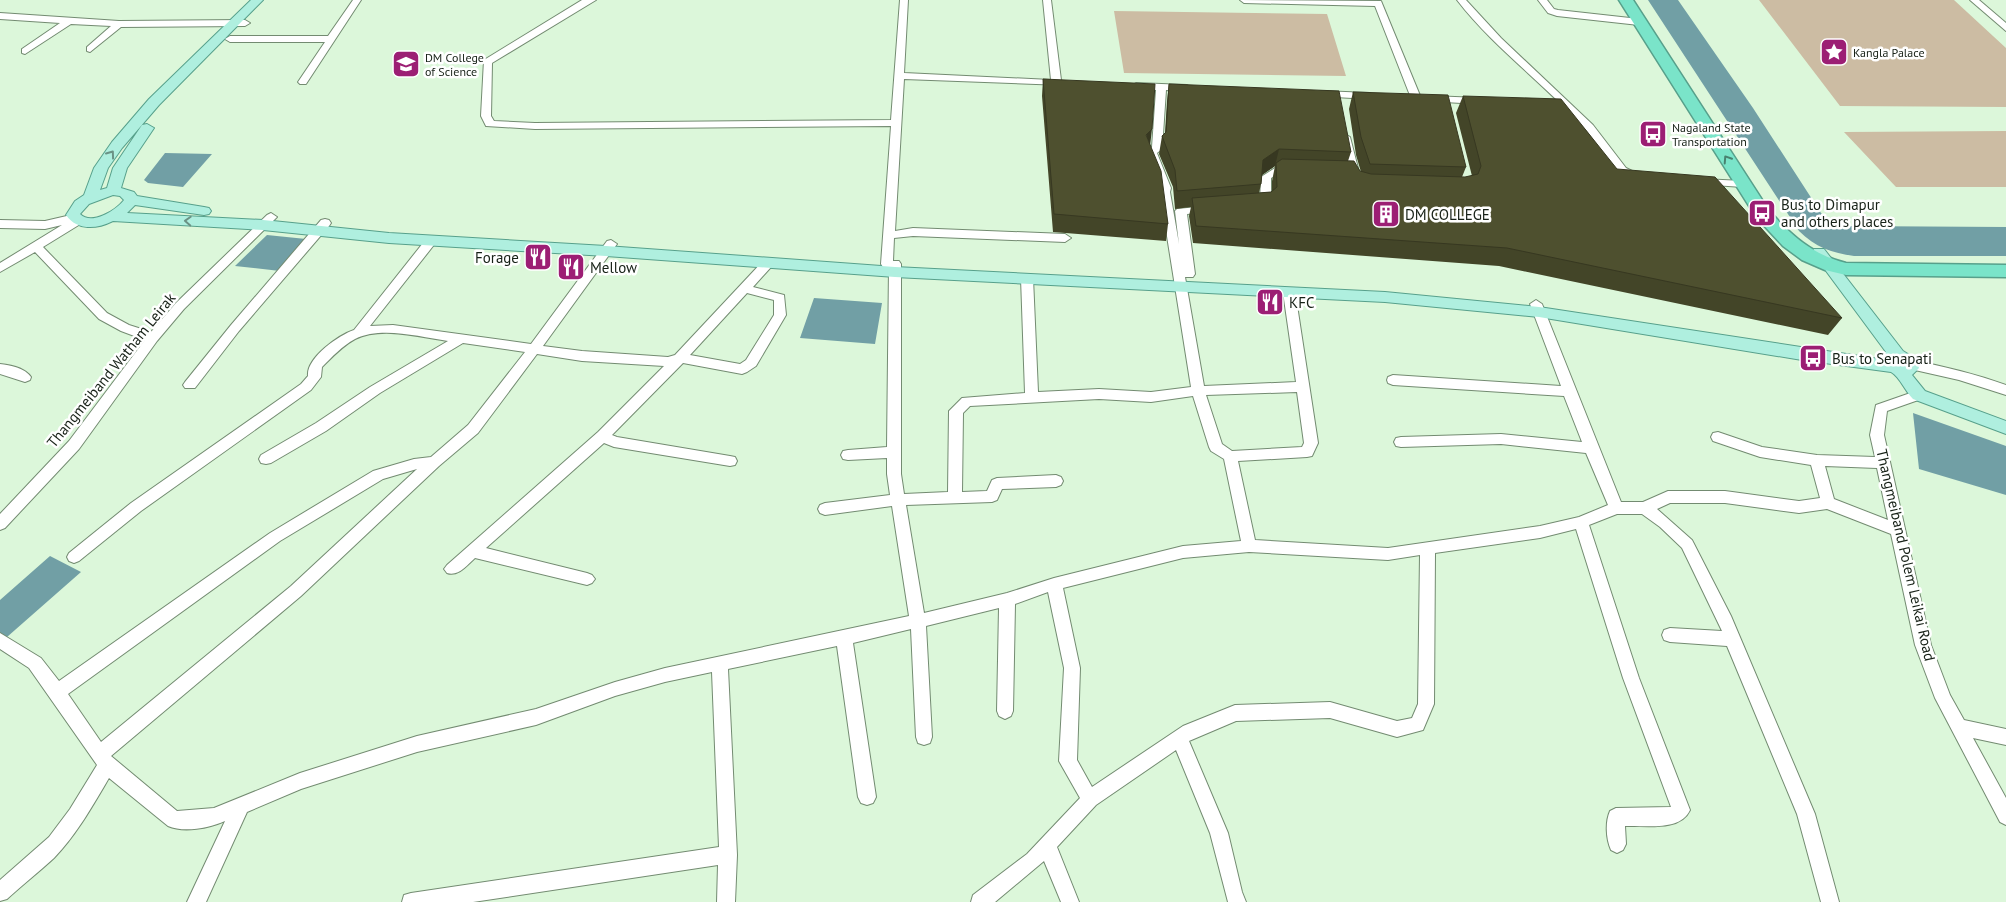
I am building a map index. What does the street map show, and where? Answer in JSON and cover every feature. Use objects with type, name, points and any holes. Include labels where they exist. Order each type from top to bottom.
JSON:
[{"type":"highway","points":[[1626,0],[1762,212],[1790,244],[1805,255],[1834,261],[2006,271]]},
{"type":"highway","points":[[1638,0],[1784,221],[1796,235],[1834,261],[2006,261]]},
{"type":"main road","points":[[113,191],[120,168],[138,138],[169,102],[230,39],[239,23],[257,0]]},
{"type":"main road","points":[[90,197],[101,168],[117,145],[154,102],[239,23],[267,0]]},
{"type":"main road","points":[[131,200],[129,195],[113,191],[90,197],[73,214],[76,219],[93,222],[113,217],[267,221]]},
{"type":"main road","points":[[131,200],[267,221],[431,241],[608,247],[768,263],[1183,281],[1386,293],[1537,308],[1802,354],[1899,363]]},
{"type":"main road","points":[[113,217],[127,207],[131,200]]},
{"type":"main road","points":[[322,227],[453,234],[1027,278],[1183,281],[1289,292],[1386,293]]},
{"type":"main road","points":[[1834,261],[1899,363],[1911,386],[1919,394],[1932,401],[2006,428]]},
{"type":"street","points":[[303,82],[357,0]]},
{"type":"street","points":[[592,0],[588,0],[487,62],[486,116],[490,124],[535,126],[896,123]]},
{"type":"street","points":[[904,0],[889,234],[892,267],[894,474],[918,621],[924,737]]},
{"type":"street","points":[[1048,0],[1056,82]]},
{"type":"street","points":[[1244,0],[1378,1],[1411,98],[1447,104],[1486,101]]},
{"type":"street","points":[[1460,0],[1498,40],[1589,127],[1622,170],[1634,177],[1654,180]]},
{"type":"street","points":[[1542,0],[1554,12],[1639,22]]},
{"type":"street","points":[[1974,0],[2006,28]]},
{"type":"street","points":[[0,16],[119,24],[239,23]]},
{"type":"street","points":[[25,51],[70,21]]},
{"type":"street","points":[[90,49],[119,24]]},
{"type":"street","points":[[230,39],[330,39]]},
{"type":"street","points":[[899,76],[1075,83]]},
{"type":"street","points":[[1123,85],[1201,89]]},
{"type":"street","points":[[1161,87],[1157,149],[1151,152],[1166,188],[1165,192],[1183,281],[1198,391],[1216,447],[1230,456],[1307,452],[1311,444],[1289,292]]},
{"type":"street","points":[[1309,93],[1339,99],[1377,96]]},
{"type":"street","points":[[1545,104],[1565,105]]},
{"type":"street","points":[[1343,123],[1350,174],[1357,183],[1366,188]]},
{"type":"street","points":[[1252,208],[1265,204],[1265,180],[1270,173],[1280,171],[1299,172]]},
{"type":"street","points":[[1693,182],[1743,184]]},
{"type":"street","points":[[1183,281],[1181,211],[1223,209]]},
{"type":"street","points":[[0,224],[44,225],[76,219]]},
{"type":"street","points":[[0,268],[76,219]]},
{"type":"street","name":"Thangmeiband Watham Leirak","points":[[0,524],[74,445],[153,338],[192,294],[267,221]]},
{"type":"street","points":[[190,385],[235,328],[322,227]]},
{"type":"street","points":[[889,234],[913,232],[1065,238]]},
{"type":"street","points":[[360,332],[431,241]]},
{"type":"street","points":[[36,246],[103,316],[125,328],[153,338]]},
{"type":"street","points":[[0,892],[36,862],[55,843],[84,805],[104,760],[296,591],[434,462],[473,429],[486,414],[608,247]]},
{"type":"street","points":[[452,569],[603,436],[680,358],[768,263]]},
{"type":"street","points":[[1027,278],[1032,397]]},
{"type":"street","points":[[74,557],[136,507],[306,387],[315,377],[314,370],[316,365],[345,339],[360,332],[393,329],[582,356],[660,362],[668,362],[680,358],[742,369],[751,363],[780,315],[780,298],[743,288]]},
{"type":"street","points":[[1537,308],[1616,508]]},
{"type":"street","points":[[266,459],[321,427],[375,390],[463,338]]},
{"type":"street","points":[[1899,363],[1975,379],[2006,390]]},
{"type":"street","points":[[0,369],[9,370],[25,377]]},
{"type":"street","points":[[1393,380],[1570,391]]},
{"type":"street","points":[[955,497],[956,411],[967,401],[1099,394],[1151,397],[1198,391],[1302,387]]},
{"type":"street","name":"Thangmeiband Polem Leikai Road","points":[[1919,394],[1881,408],[1877,434],[1923,645],[1943,698],[2006,816]]},
{"type":"street","points":[[603,436],[614,442],[730,461]]},
{"type":"street","points":[[1718,436],[1760,452],[1817,460],[1883,463]]},
{"type":"street","points":[[1401,442],[1501,439],[1591,448]]},
{"type":"street","points":[[848,455],[894,452]]},
{"type":"street","points":[[1230,456],[1249,546]]},
{"type":"street","points":[[1817,460],[1828,503]]},
{"type":"street","points":[[57,692],[276,537],[378,475],[414,464],[434,462]]},
{"type":"street","points":[[825,509],[898,500],[992,496],[997,484],[1056,481]]},
{"type":"street","points":[[0,640],[35,663],[104,760],[174,820],[192,820],[214,816],[300,781],[416,744],[536,716],[615,689],[665,675],[844,638],[1007,600],[1054,584],[1183,552],[1249,546],[1388,554],[1540,532],[1581,522],[1616,508],[1645,508],[1668,497],[1725,497],[1799,507],[1828,503],[1898,530]]},
{"type":"street","points":[[1645,508],[1665,523],[1687,544],[1733,639],[1806,814],[1830,902]]},
{"type":"street","points":[[1581,522],[1631,678],[1681,810],[1673,816],[1616,818],[1616,844]]},
{"type":"street","points":[[980,902],[1033,860],[1090,799],[1189,732],[1234,713],[1330,710],[1397,729],[1418,725],[1426,704],[1428,548]]},
{"type":"street","points":[[473,552],[586,579]]},
{"type":"street","points":[[1054,584],[1072,668],[1068,761],[1090,799]]},
{"type":"street","points":[[1005,711],[1007,600]]},
{"type":"street","points":[[1670,635],[1733,639]]},
{"type":"street","points":[[844,638],[867,797]]},
{"type":"street","points":[[720,664],[728,855],[726,902]]},
{"type":"street","points":[[1959,727],[2006,737]]},
{"type":"street","points":[[1179,738],[1220,833],[1233,893],[1237,902]]},
{"type":"street","points":[[196,902],[241,806]]},
{"type":"street","points":[[1047,845],[1070,902]]},
{"type":"street","points":[[411,902],[728,855]]},
{"type":"shaded area","points":[[1759,0],[1954,0],[2006,48],[2006,107],[1840,106]]},
{"type":"shaded area","points":[[1114,11],[1327,14],[1346,76],[1124,73]]},
{"type":"shaded area","points":[[2006,131],[2006,187],[1896,187],[1844,132]]},
{"type":"water","points":[[1648,0],[1678,0],[1753,108],[1821,213],[1829,221],[1845,226],[2006,227],[2006,256],[1854,256],[1831,251],[1811,241],[1799,231]]},
{"type":"water","points":[[165,153],[212,154],[183,187],[148,183],[144,180]]},
{"type":"water","points":[[267,235],[306,239],[280,271],[235,266]]},
{"type":"water","points":[[814,298],[882,303],[875,344],[800,338]]},
{"type":"water","points":[[1913,413],[2006,446],[2006,495],[1919,469]]},
{"type":"water","points":[[50,556],[81,572],[7,637],[0,633],[0,600]]},
{"type":"building","points":[[1043,79],[1155,84],[1152,129],[1146,135],[1161,171],[1168,224],[1054,214]]},
{"type":"building","points":[[1169,84],[1339,91],[1351,152],[1279,149],[1263,160],[1261,184],[1177,191],[1175,170],[1162,136],[1166,132]]},
{"type":"building","points":[[1353,92],[1448,95],[1466,167],[1370,164],[1361,137]]},
{"type":"building","points":[[1463,96],[1561,99],[1617,169],[1715,177],[1842,318],[1507,248],[1196,226],[1192,198],[1271,192],[1277,187],[1276,163],[1282,159],[1354,161],[1360,171],[1371,174],[1465,177],[1478,174],[1481,166]]},
{"type":"place","name":"Kangla Palace","points":[[1834,52]]},
{"type":"place","name":"DM College of Science","points":[[406,64]]},
{"type":"place","name":"Nagaland State Transportation","points":[[1653,134]]},
{"type":"place","name":"Bus to Dimapur and others places","points":[[1762,213]]},
{"type":"place","name":"DM COLLEGE","points":[[1386,214]]},
{"type":"place","name":"Forage","points":[[538,257]]},
{"type":"place","name":"Mellow","points":[[571,267]]},
{"type":"place","name":"KFC","points":[[1270,302]]},
{"type":"place","name":"Bus to Senapati","points":[[1813,358]]}]
